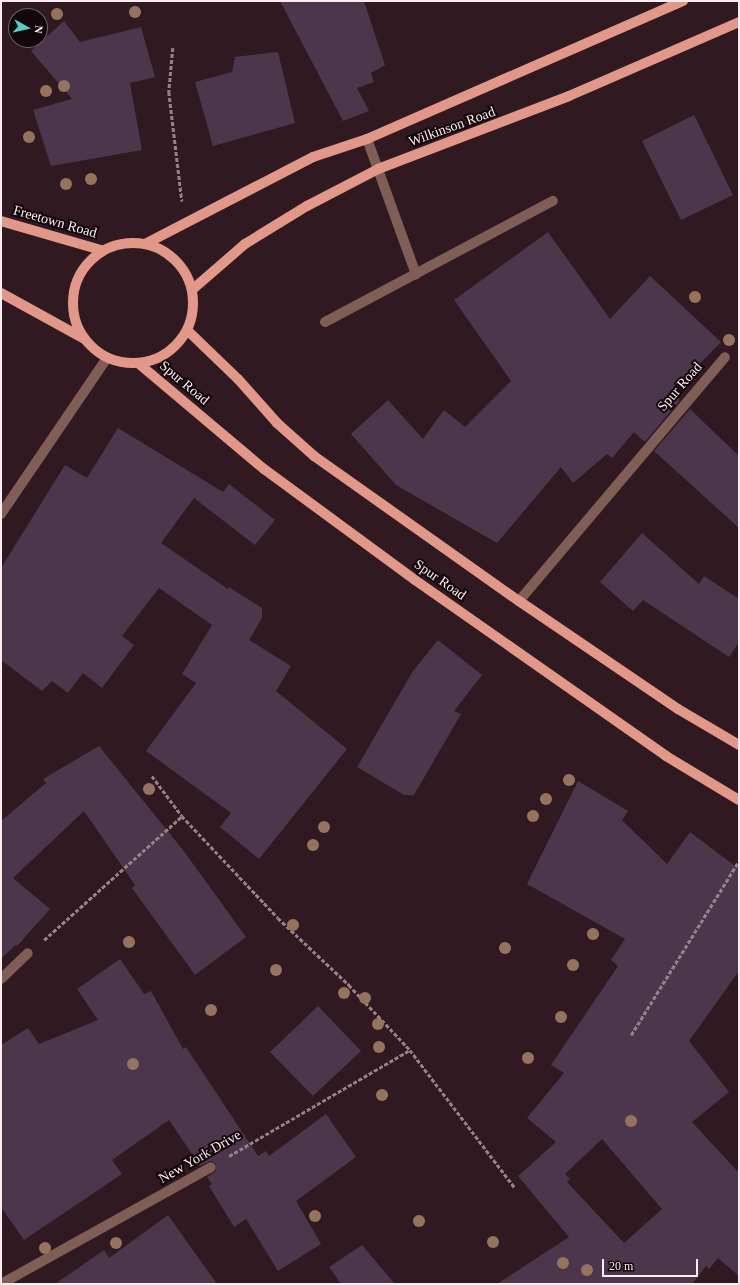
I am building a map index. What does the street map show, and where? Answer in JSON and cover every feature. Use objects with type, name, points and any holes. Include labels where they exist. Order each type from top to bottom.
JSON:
[{"type":"main road","name":"Wilkinson Road","points":[[147,243],[184,222],[313,157],[367,139],[683,1]]},
{"type":"main road","name":"Wilkinson Road","points":[[192,289],[246,244],[307,206],[378,169],[569,96],[739,22]]},
{"type":"main road","name":"Freetown Road","points":[[1,221],[101,250]]},
{"type":"main road","points":[[125,242],[147,243],[166,251],[180,264],[192,289],[193,306],[187,330],[179,342],[160,357],[138,363],[122,363],[107,358],[93,350],[83,338],[73,315],[73,290],[83,267],[101,250],[125,242]]},
{"type":"main road","points":[[1,293],[83,338]]},
{"type":"main road","name":"Spur Road","points":[[187,330],[238,380],[277,423],[314,456],[518,601],[678,709],[739,745]]},
{"type":"main road","name":"Spur Road","points":[[138,363],[264,469],[403,571],[666,756],[739,800]]},
{"type":"street","points":[[367,139],[416,274]]},
{"type":"street","points":[[324,322],[553,201]]},
{"type":"street","name":"Spur Road","points":[[518,601],[725,357]]},
{"type":"street","points":[[1,514],[107,358]]},
{"type":"street","points":[[1,978],[28,953]]},
{"type":"street","name":"New York Drive","points":[[1,1284],[211,1167]]},
{"type":"path","points":[[173,48],[169,92],[184,222]]},
{"type":"path","points":[[152,776],[182,816],[278,918],[349,986],[410,1050],[515,1188]]},
{"type":"path","points":[[28,953],[182,816]]},
{"type":"path","points":[[631,1035],[739,861]]},
{"type":"path","name":"New York Drive","points":[[211,1167],[410,1050]]},
{"type":"building","points":[[280,1],[364,1],[385,65],[371,73],[374,82],[357,88],[369,111],[343,121]]},
{"type":"building","points":[[64,21],[80,42],[141,27],[155,77],[130,83],[142,150],[51,166],[33,110],[72,99],[31,51],[34,48],[48,48],[48,36]]},
{"type":"building","points":[[278,52],[295,123],[213,146],[195,82],[232,72],[235,57]]},
{"type":"building","points":[[694,115],[733,195],[681,220],[642,141]]},
{"type":"building","points":[[548,232],[610,319],[650,276],[721,342],[672,392],[680,400],[645,442],[634,432],[612,458],[607,454],[573,483],[561,467],[497,543],[396,485],[351,434],[388,400],[423,439],[444,410],[465,427],[511,381],[454,300]]},
{"type":"building","points":[[690,409],[739,456],[739,528],[654,451]]},
{"type":"building","points":[[118,428],[223,492],[229,484],[275,520],[255,545],[194,498],[161,543],[228,589],[229,587],[262,608],[262,618],[249,640],[291,666],[276,691],[347,749],[259,859],[220,827],[231,813],[146,751],[196,683],[182,674],[212,625],[159,588],[122,636],[134,645],[102,688],[83,673],[68,693],[52,681],[42,691],[1,660],[1,568],[65,465],[87,478]]},
{"type":"building","points":[[642,533],[699,584],[704,576],[739,599],[739,642],[729,657],[643,600],[633,611],[600,582]]},
{"type":"building","points":[[438,640],[482,675],[454,711],[461,714],[414,795],[404,795],[357,767],[413,671]]},
{"type":"building","points":[[99,746],[183,850],[246,937],[195,975],[132,888],[135,885],[84,811],[13,878],[50,909],[17,946],[16,945],[1,958],[1,821],[46,783],[43,779]]},
{"type":"building","points":[[578,781],[628,811],[622,820],[667,864],[690,832],[739,869],[739,971],[689,1041],[729,1092],[692,1122],[739,1173],[739,1276],[718,1258],[709,1269],[706,1266],[692,1284],[497,1284],[569,1237],[518,1176],[556,1142],[527,1118],[564,1073],[551,1065],[618,966],[611,960],[625,939],[527,884]],"holes":[[[602,1139],[662,1209],[624,1243],[567,1182],[570,1179],[565,1174]]]},
{"type":"building","points":[[120,959],[144,994],[151,991],[183,1049],[186,1047],[258,1156],[266,1151],[269,1156],[326,1114],[356,1157],[296,1201],[321,1244],[278,1271],[246,1219],[234,1227],[209,1186],[212,1184],[207,1177],[216,1171],[216,1164],[211,1161],[200,1166],[169,1120],[112,1160],[122,1174],[24,1240],[1,1207],[1,1045],[28,1028],[39,1044],[98,1020],[77,989]]},
{"type":"building","points":[[318,1006],[361,1051],[313,1096],[270,1052]]},
{"type":"building","points":[[168,1215],[217,1284],[55,1284],[104,1250],[109,1258]]},
{"type":"building","points":[[362,1245],[395,1284],[341,1284],[329,1267]]}]
